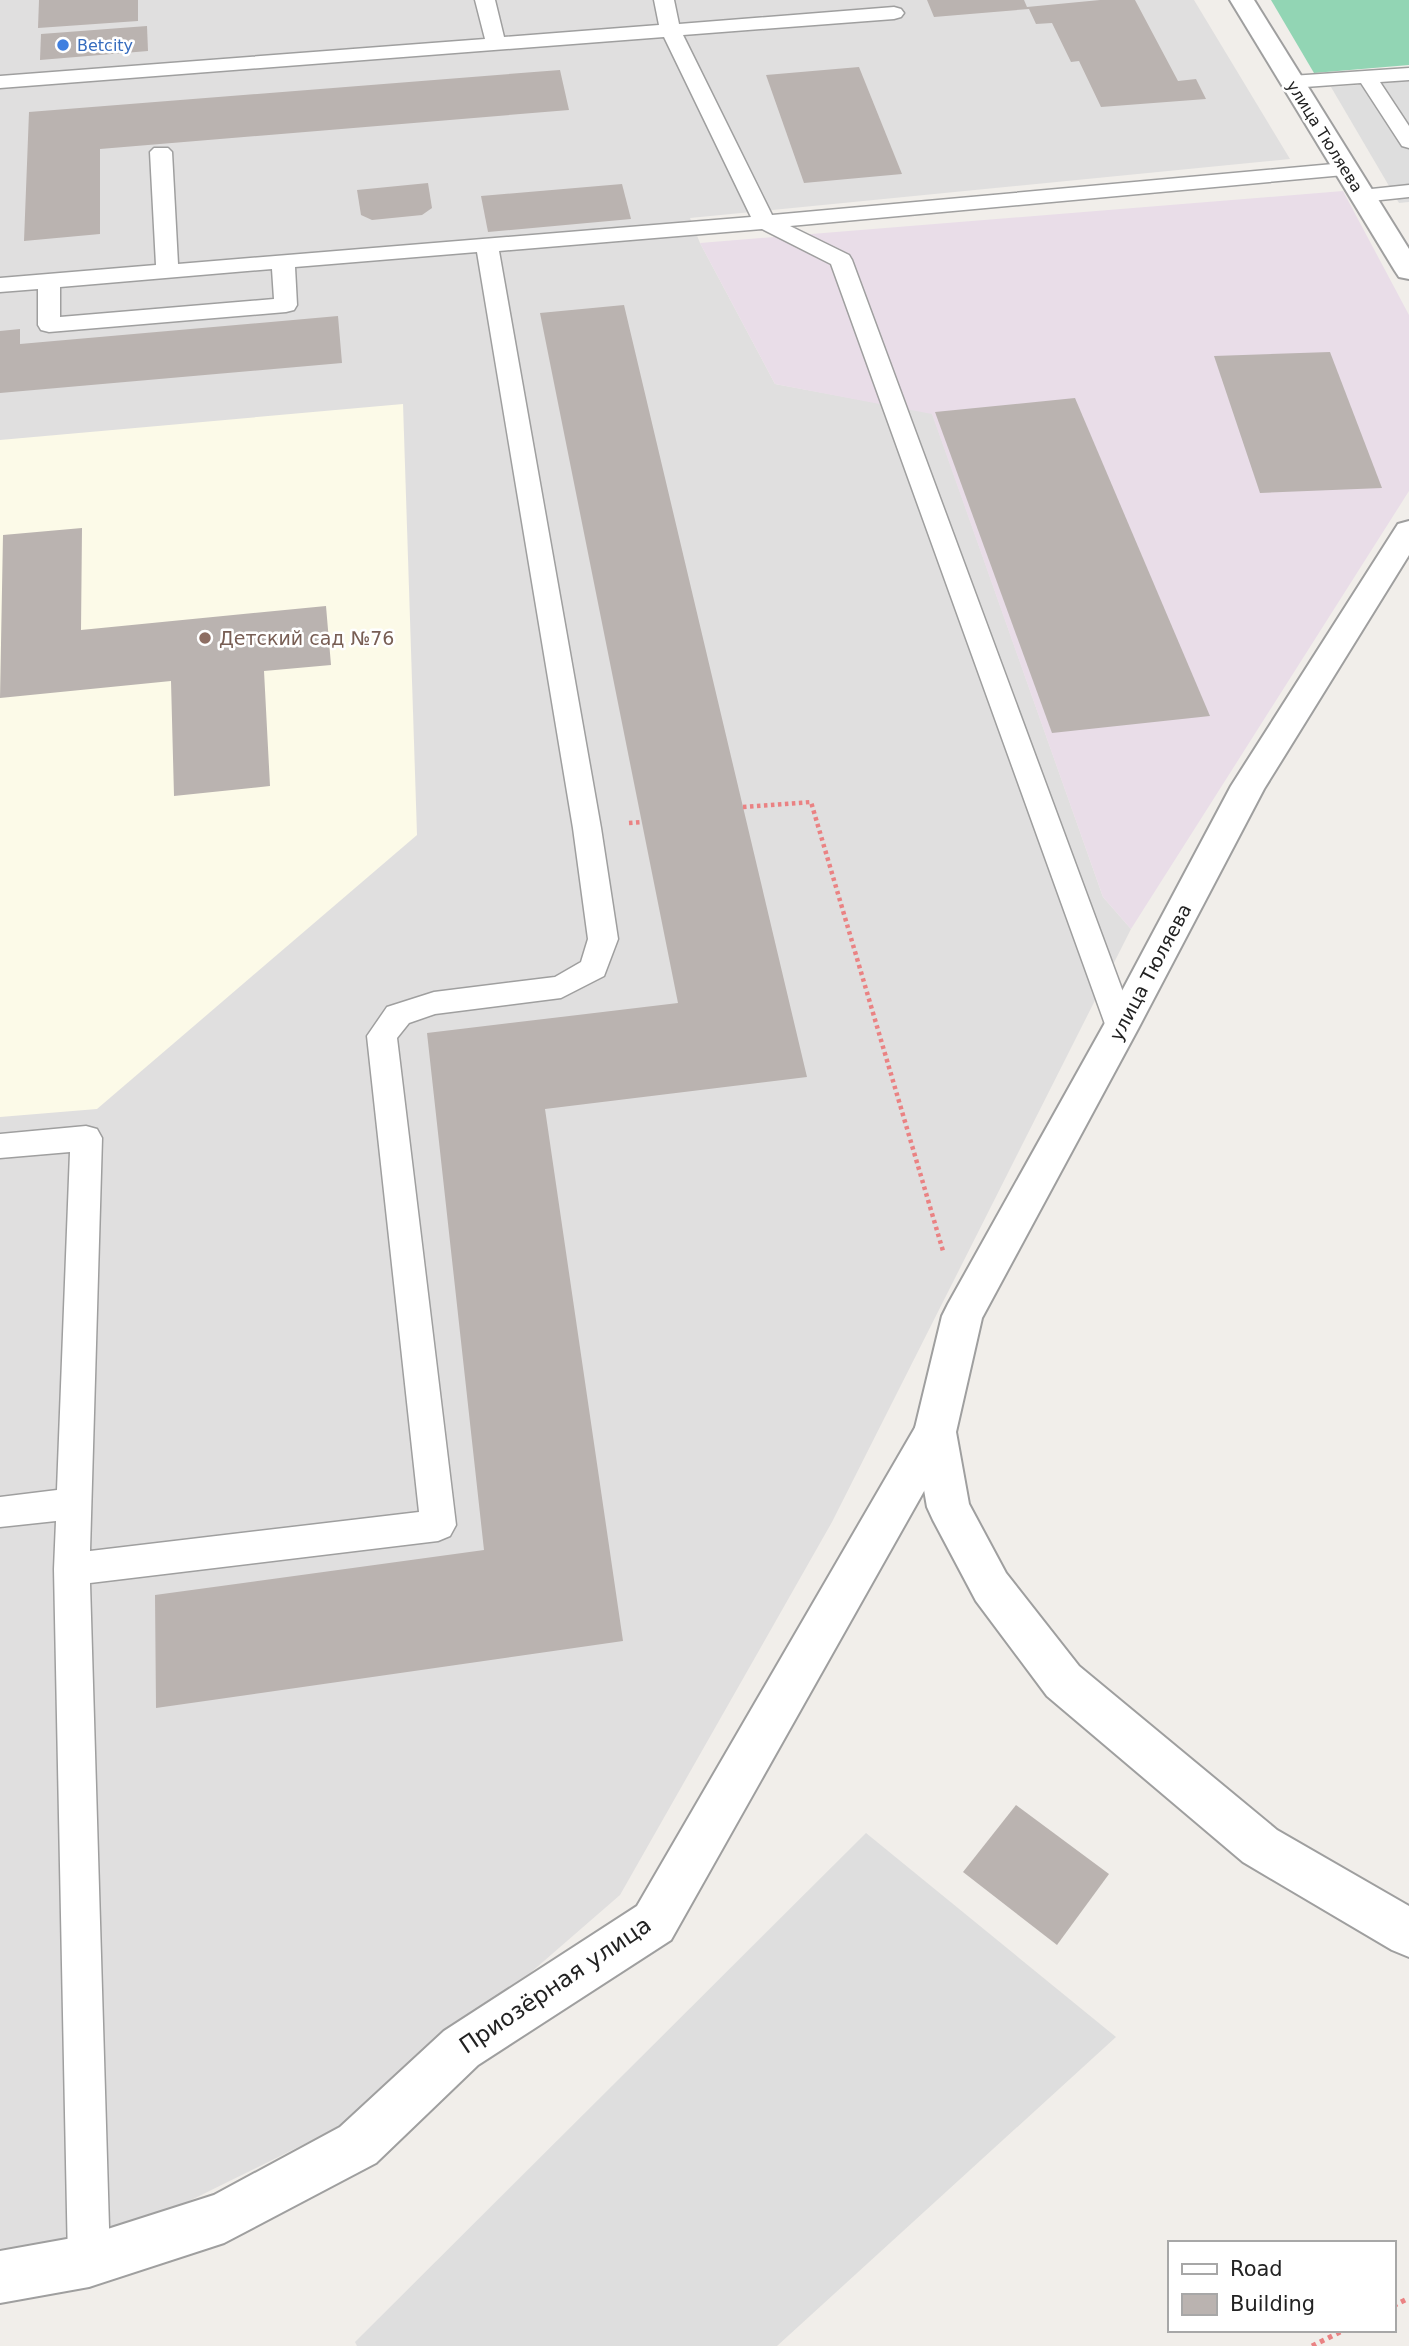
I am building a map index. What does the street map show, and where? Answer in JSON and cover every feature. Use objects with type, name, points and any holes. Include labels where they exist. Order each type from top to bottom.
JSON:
[{"type":"street","name":"улица Тюляева","points":[[1242,0],[1409,271]]},
{"type":"street","name":"улица Тюляева","points":[[936,1432],[962,1316],[1121,1027],[1248,786],[1409,531]]},
{"type":"street","points":[[936,1432],[948,1507],[991,1587],[1063,1681],[1260,1846],[1409,1933]]},
{"type":"street","name":"Приозёрная улица","points":[[0,2277],[89,2261],[224,2217],[358,2145],[461,2048],[654,1923],[936,1432]]},
{"type":"lane","points":[[485,0],[496,44]]},
{"type":"lane","points":[[664,0],[670,29],[765,222],[841,260],[1121,1027]]},
{"type":"lane","points":[[0,82],[894,13]]},
{"type":"lane","points":[[1291,82],[1409,74]]},
{"type":"lane","points":[[1367,77],[1409,142]]},
{"type":"lane","points":[[161,152],[167,271]]},
{"type":"lane","points":[[0,285],[765,222],[1345,169]]},
{"type":"lane","points":[[1362,196],[1409,191]]},
{"type":"lane","points":[[72,1569],[438,1525],[382,1036],[398,1015],[434,1003],[561,987],[594,968],[603,939],[587,828],[487,245]]},
{"type":"lane","points":[[49,281],[49,325],[286,305],[283,262]]},
{"type":"lane","points":[[0,1146],[86,1138],[72,1569],[89,2261]]},
{"type":"lane","points":[[0,1513],[74,1504]]},
{"type":"path","points":[[743,807],[811,802],[962,1316]]},
{"type":"path","points":[[1312,2346],[1340,2332]]},
{"type":"shaded area","points":[[0,0],[1194,0],[1290,159],[690,218],[700,243],[775,384],[932,413],[1103,897],[1131,929],[832,1522],[620,1895],[399,2087],[353,2120],[112,2239],[0,2258]]},
{"type":"shaded area","points":[[1409,81],[1409,202],[1399,203],[1331,87]]},
{"type":"shaded area","points":[[1343,191],[1409,315],[1409,491],[1131,929],[1103,897],[932,414],[775,384],[700,243]]},
{"type":"shaded area","name":"Детский сад №76","points":[[403,404],[417,835],[97,1109],[0,1117],[0,440]]},
{"type":"shaded area","points":[[866,1833],[1116,2037],[777,2346],[357,2346],[355,2342]]},
{"type":"green space","points":[[1271,0],[1409,0],[1409,65],[1314,73]]},
{"type":"building","points":[[39,0],[138,0],[138,21],[38,28]]},
{"type":"building","points":[[927,0],[1024,0],[1027,7],[1100,0],[1135,0],[1178,81],[1196,79],[1206,99],[1101,107],[1079,61],[1071,62],[1052,23],[1036,24],[1029,9],[934,17]]},
{"type":"building","points":[[147,26],[148,51],[40,60],[41,34]]},
{"type":"building","points":[[859,67],[902,174],[804,183],[766,75]]},
{"type":"building","points":[[560,70],[569,110],[100,149],[100,234],[24,241],[29,112]]},
{"type":"building","points":[[428,183],[432,208],[422,215],[372,220],[361,215],[357,190]]},
{"type":"building","points":[[622,184],[631,219],[488,232],[481,196]]},
{"type":"building","points":[[624,305],[807,1077],[545,1109],[623,1641],[156,1708],[155,1595],[484,1550],[427,1033],[678,1003],[540,313]]},
{"type":"building","points":[[338,316],[342,363],[0,393],[0,331],[20,329],[20,344]]},
{"type":"building","points":[[1330,352],[1382,488],[1260,493],[1214,356]]},
{"type":"building","points":[[1075,398],[1210,716],[1052,733],[935,412]]},
{"type":"building","name":"Детский сад №76","points":[[82,528],[81,630],[326,606],[331,665],[264,671],[270,786],[174,796],[171,681],[0,698],[3,535]]},
{"type":"building","points":[[1016,1805],[1109,1874],[1057,1945],[963,1872]]},
{"type":"place","name":"Betcity","points":[[63,45]]},
{"type":"place","name":"Детский сад №76","points":[[205,638]]}]
